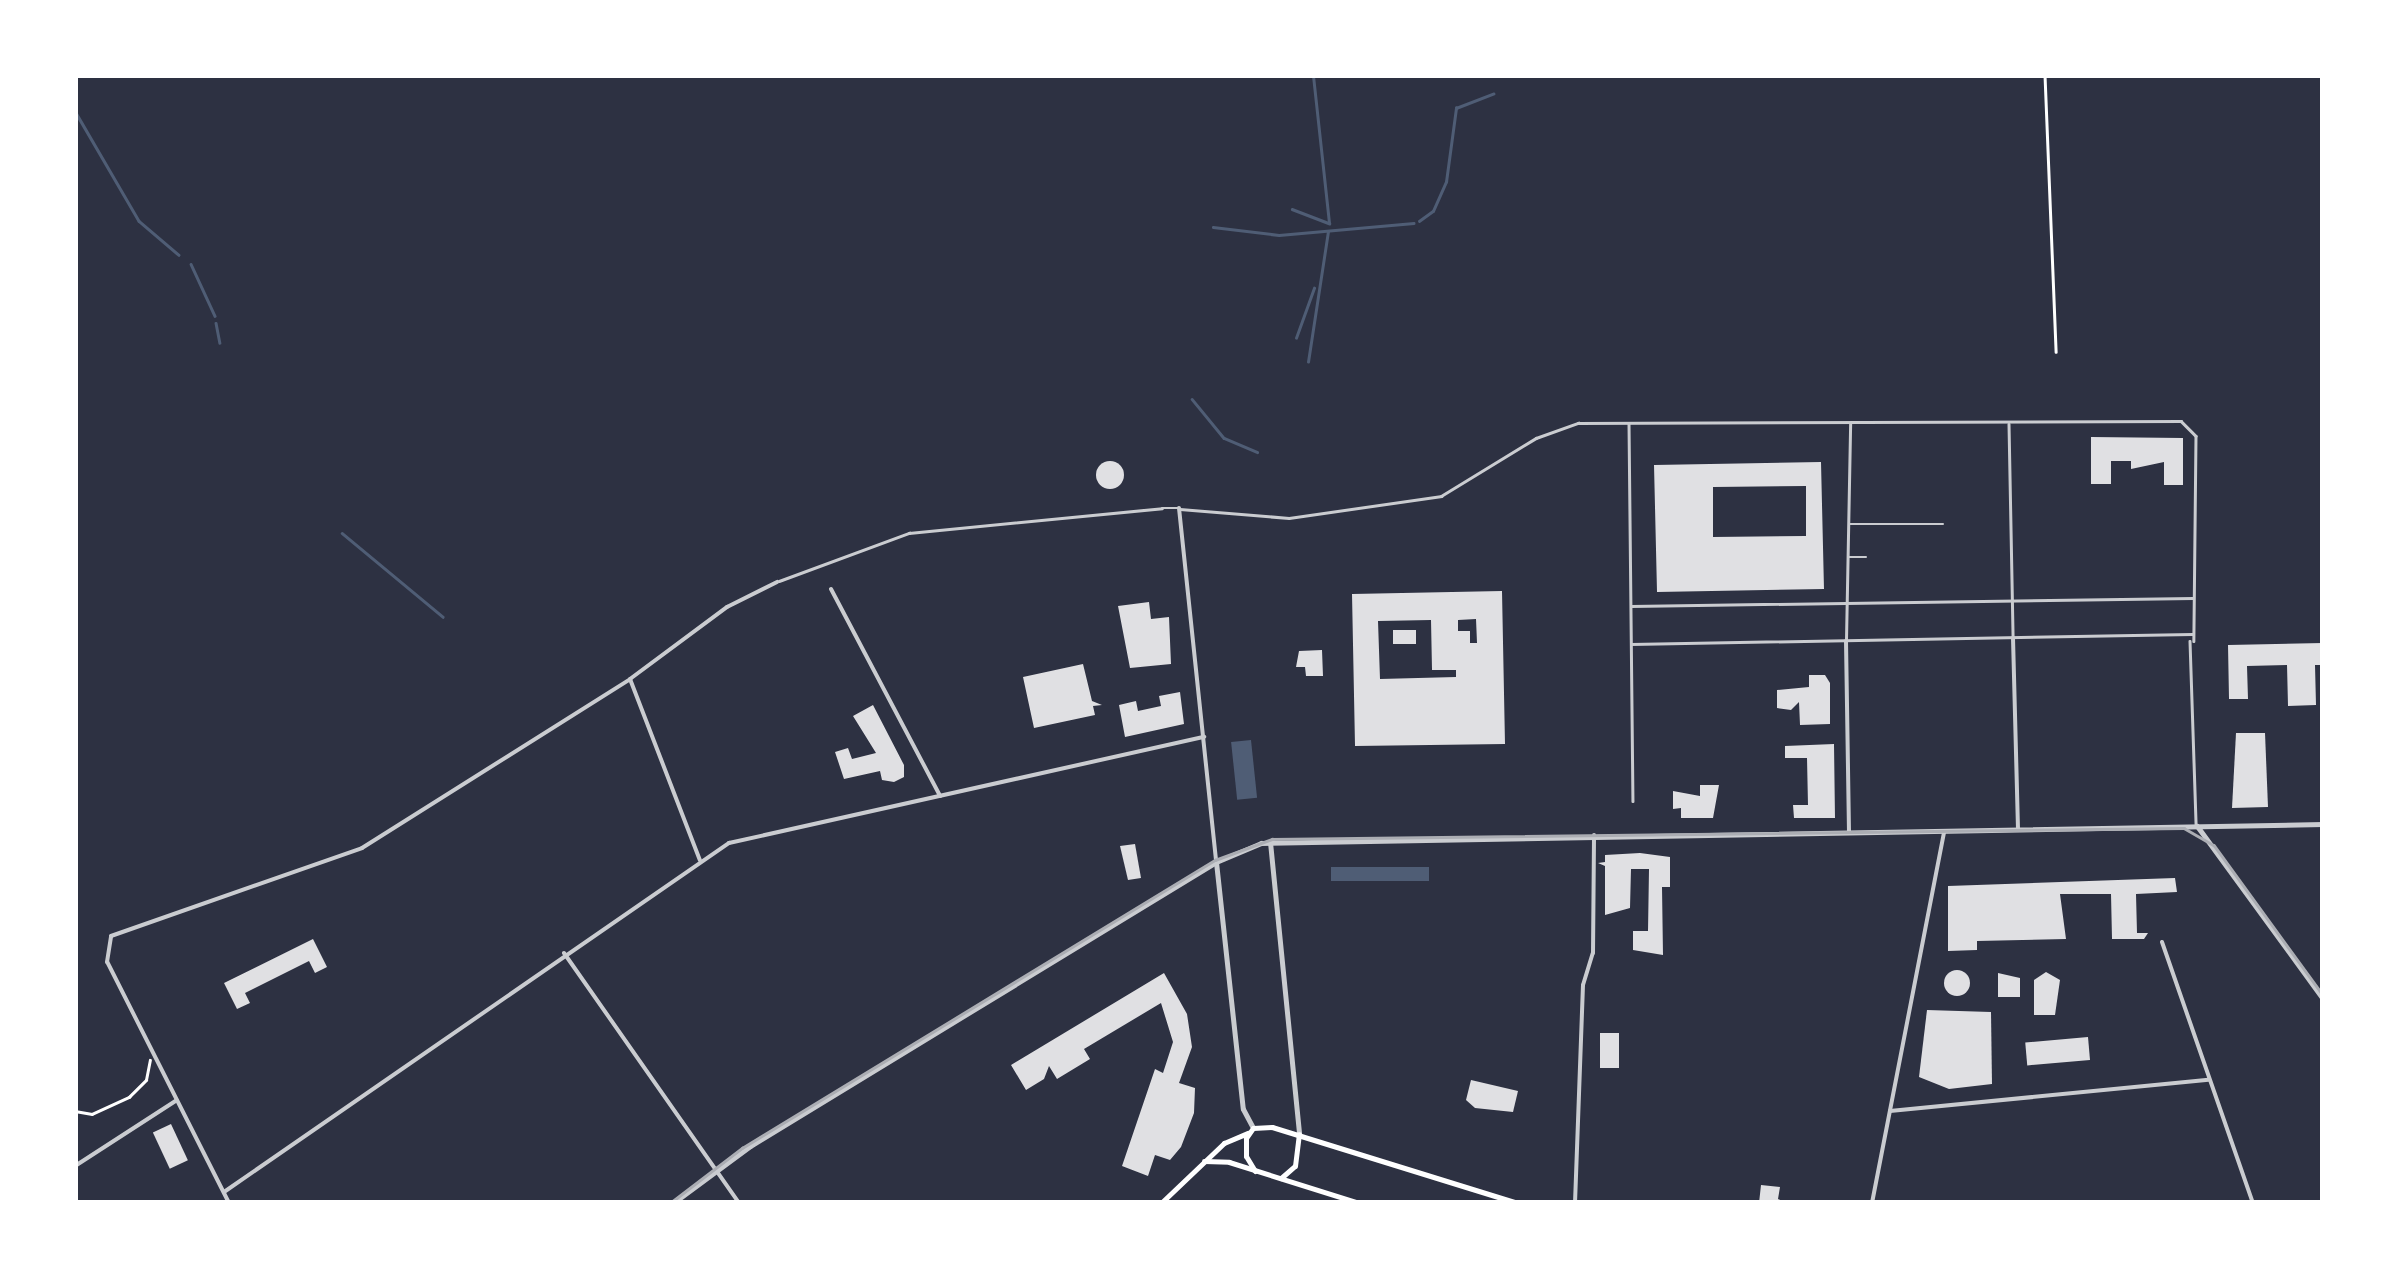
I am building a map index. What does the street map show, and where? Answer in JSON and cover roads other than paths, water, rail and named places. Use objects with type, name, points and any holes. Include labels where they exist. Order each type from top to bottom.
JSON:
[{"type":"main road","points":[[1251,1130],[1245,1150],[1256,1171]]},
{"type":"main road","points":[[1161,1203],[1224,1142],[1251,1130],[1299,1134],[1518,1203]]},
{"type":"main road","points":[[1280,1178],[1296,1166],[1299,1134]]},
{"type":"main road","points":[[1204,1161],[1256,1171],[1359,1203]]},
{"type":"street","points":[[1849,832],[1846,603],[1850,422]]},
{"type":"street","points":[[2009,422],[2018,831]]},
{"type":"street","points":[[229,1203],[106,962],[104,946],[118,931],[318,869],[362,848],[630,679],[702,623],[777,582],[909,534],[1162,508],[1289,518],[1441,496],[1548,434],[1578,424],[2192,424],[2191,817],[2323,998]]},
{"type":"street","points":[[1629,424],[1633,801]]},
{"type":"street","points":[[1179,508],[1243,1107],[1251,1130]]},
{"type":"street","points":[[1848,524],[1943,524]]},
{"type":"street","points":[[1848,557],[1866,557]]},
{"type":"street","points":[[832,590],[940,796]]},
{"type":"street","points":[[1631,606],[2194,598]]},
{"type":"street","points":[[1631,644],[2194,634]]},
{"type":"street","points":[[630,679],[700,860]]},
{"type":"street","points":[[224,1192],[564,953],[729,844],[1204,736]]},
{"type":"street","points":[[674,1203],[715,1169],[1216,862],[1270,842],[2323,824]]},
{"type":"street","points":[[1872,1203],[1944,832]]},
{"type":"street","points":[[1575,1203],[1584,985],[1593,953],[1594,834]]},
{"type":"street","points":[[1270,842],[1299,1134]]},
{"type":"street","points":[[2162,942],[2253,1203]]},
{"type":"street","points":[[564,953],[739,1203]]},
{"type":"street","points":[[1890,1110],[2208,1080]]},
{"type":"street","points":[[75,1166],[177,1100]]},
{"type":"water","points":[[1251,740],[1257,798],[1237,800],[1231,742]]},
{"type":"water","points":[[1331,867],[1429,867],[1429,881],[1331,881]]},
{"type":"waterway","points":[[1292,209],[1329,223],[1313,76]]},
{"type":"waterway","points":[[1419,221],[1433,211],[1446,182],[1456,108],[1493,94]]},
{"type":"waterway","points":[[75,111],[139,221],[179,255]]},
{"type":"waterway","points":[[1213,227],[1279,235],[1413,223]]},
{"type":"waterway","points":[[1308,362],[1328,232]]},
{"type":"waterway","points":[[191,264],[215,316]]},
{"type":"waterway","points":[[1296,338],[1314,288]]},
{"type":"waterway","points":[[216,323],[220,343]]},
{"type":"waterway","points":[[1192,399],[1224,438],[1257,452]]},
{"type":"waterway","points":[[342,533],[443,617]]},
{"type":"tram line","points":[[670,1203],[742,1148],[1215,860],[1272,839],[2184,828],[2214,845],[2323,995]]}]
